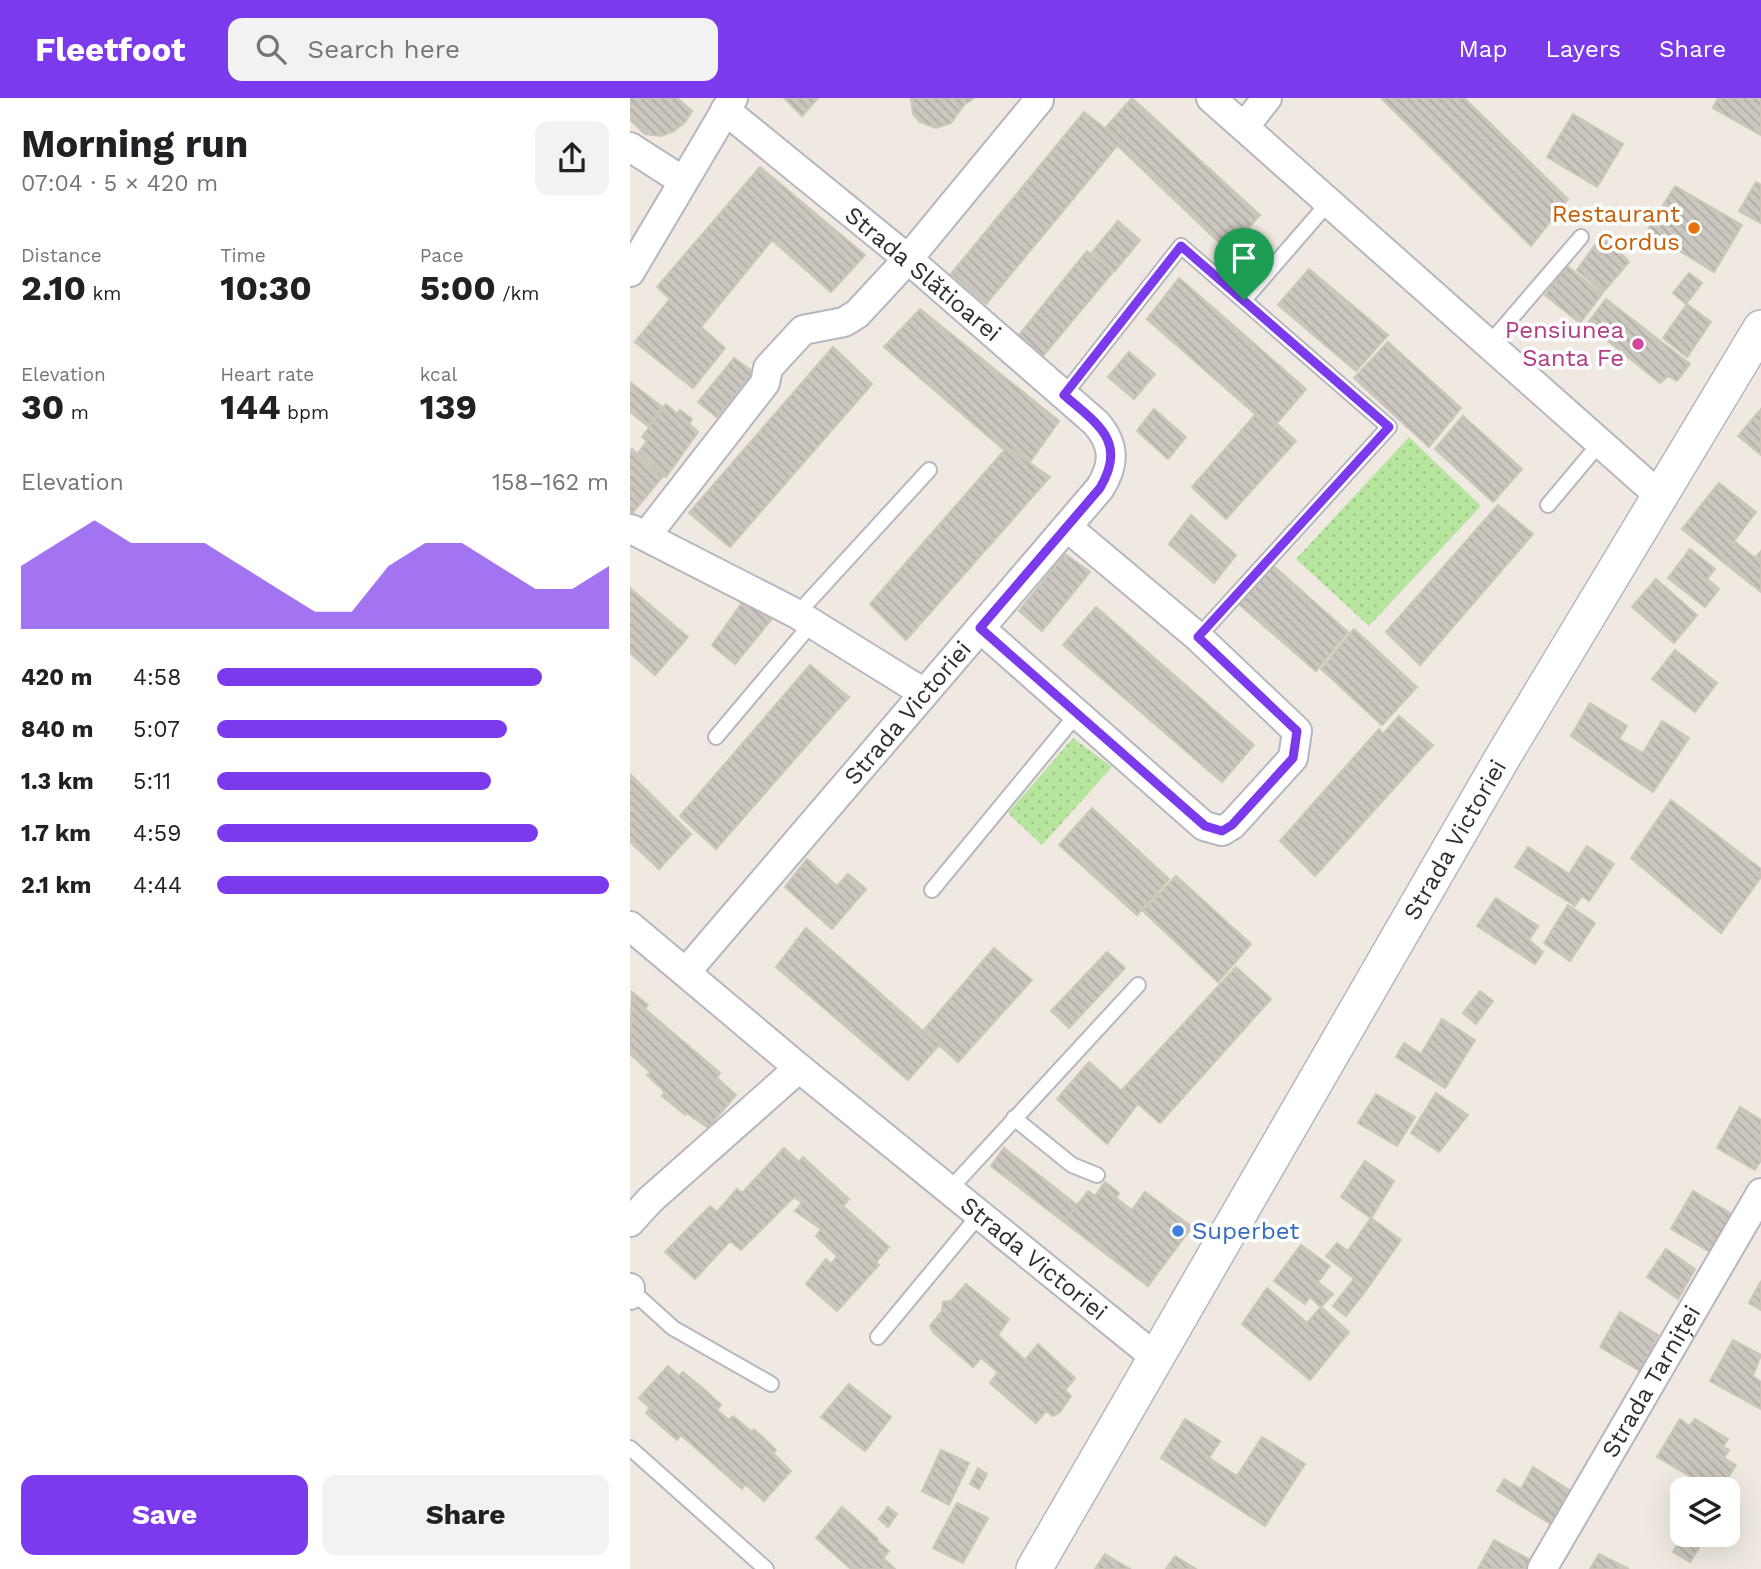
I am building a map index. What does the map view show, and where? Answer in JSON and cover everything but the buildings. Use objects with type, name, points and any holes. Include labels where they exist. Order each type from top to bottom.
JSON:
[{"type":"street","points":[[1211,98],[1660,496]]},
{"type":"street","points":[[1244,127],[1267,98]]},
{"type":"street","points":[[925,693],[804,619],[638,532],[765,383],[768,368],[803,330],[844,322],[857,314],[908,259],[1039,100]]},
{"type":"street","points":[[630,272],[729,104]]},
{"type":"street","name":"Strada Slătioarei","points":[[729,104],[1064,395],[1100,428],[1111,446]]},
{"type":"street","points":[[630,147],[683,181]]},
{"type":"street","name":"Strada Victoriei","points":[[1034,1569],[1504,755],[1761,328]]},
{"type":"street","name":"Strada Victoriei","points":[[686,972],[1067,527],[1108,474],[1112,458],[1111,446]]},
{"type":"street","points":[[980,628],[1205,826],[1222,831],[1232,825],[1293,758],[1297,731],[1198,637],[1067,527]]},
{"type":"street","name":"Strada Victoriei","points":[[630,926],[799,1069],[1155,1357]]},
{"type":"street","points":[[630,1222],[650,1200],[799,1069]]},
{"type":"street","name":"Strada Tarniței","points":[[1542,1569],[1761,1193]]},
{"type":"lane","points":[[1244,300],[1329,202]]},
{"type":"lane","points":[[1489,344],[1581,237]]},
{"type":"lane","points":[[1064,395],[1181,246],[1389,427],[1198,637]]},
{"type":"lane","points":[[1548,505],[1600,443]]},
{"type":"lane","points":[[716,737],[804,619],[929,470]]},
{"type":"lane","points":[[932,890],[1077,714]]},
{"type":"lane","points":[[950,1189],[1138,985]]},
{"type":"lane","points":[[1014,1118],[1072,1165],[1097,1175]]},
{"type":"lane","points":[[878,1337],[980,1214]]},
{"type":"lane","points":[[630,1291],[673,1328],[771,1384]]},
{"type":"lane","points":[[630,1448],[766,1569]]},
{"type":"green space","points":[[1409,437],[1481,506],[1369,626],[1296,559]]},
{"type":"green space","points":[[1073,738],[1112,767],[1042,845],[1008,813]]},
{"type":"place","name":"Restaurant Cordus","points":[[1694,228]]},
{"type":"place","name":"Pensiunea Santa Fe","points":[[1638,344]]},
{"type":"place","name":"Superbet","points":[[1178,1231]]},
{"type":"route","points":[[1181,246],[1244,300],[1389,427],[1198,637],[1297,731],[1297,746],[1293,758],[1232,825],[1222,831],[1205,826],[980,628],[1100,488],[1108,474],[1112,458],[1111,446],[1105,434],[1064,395],[1181,246]]}]
